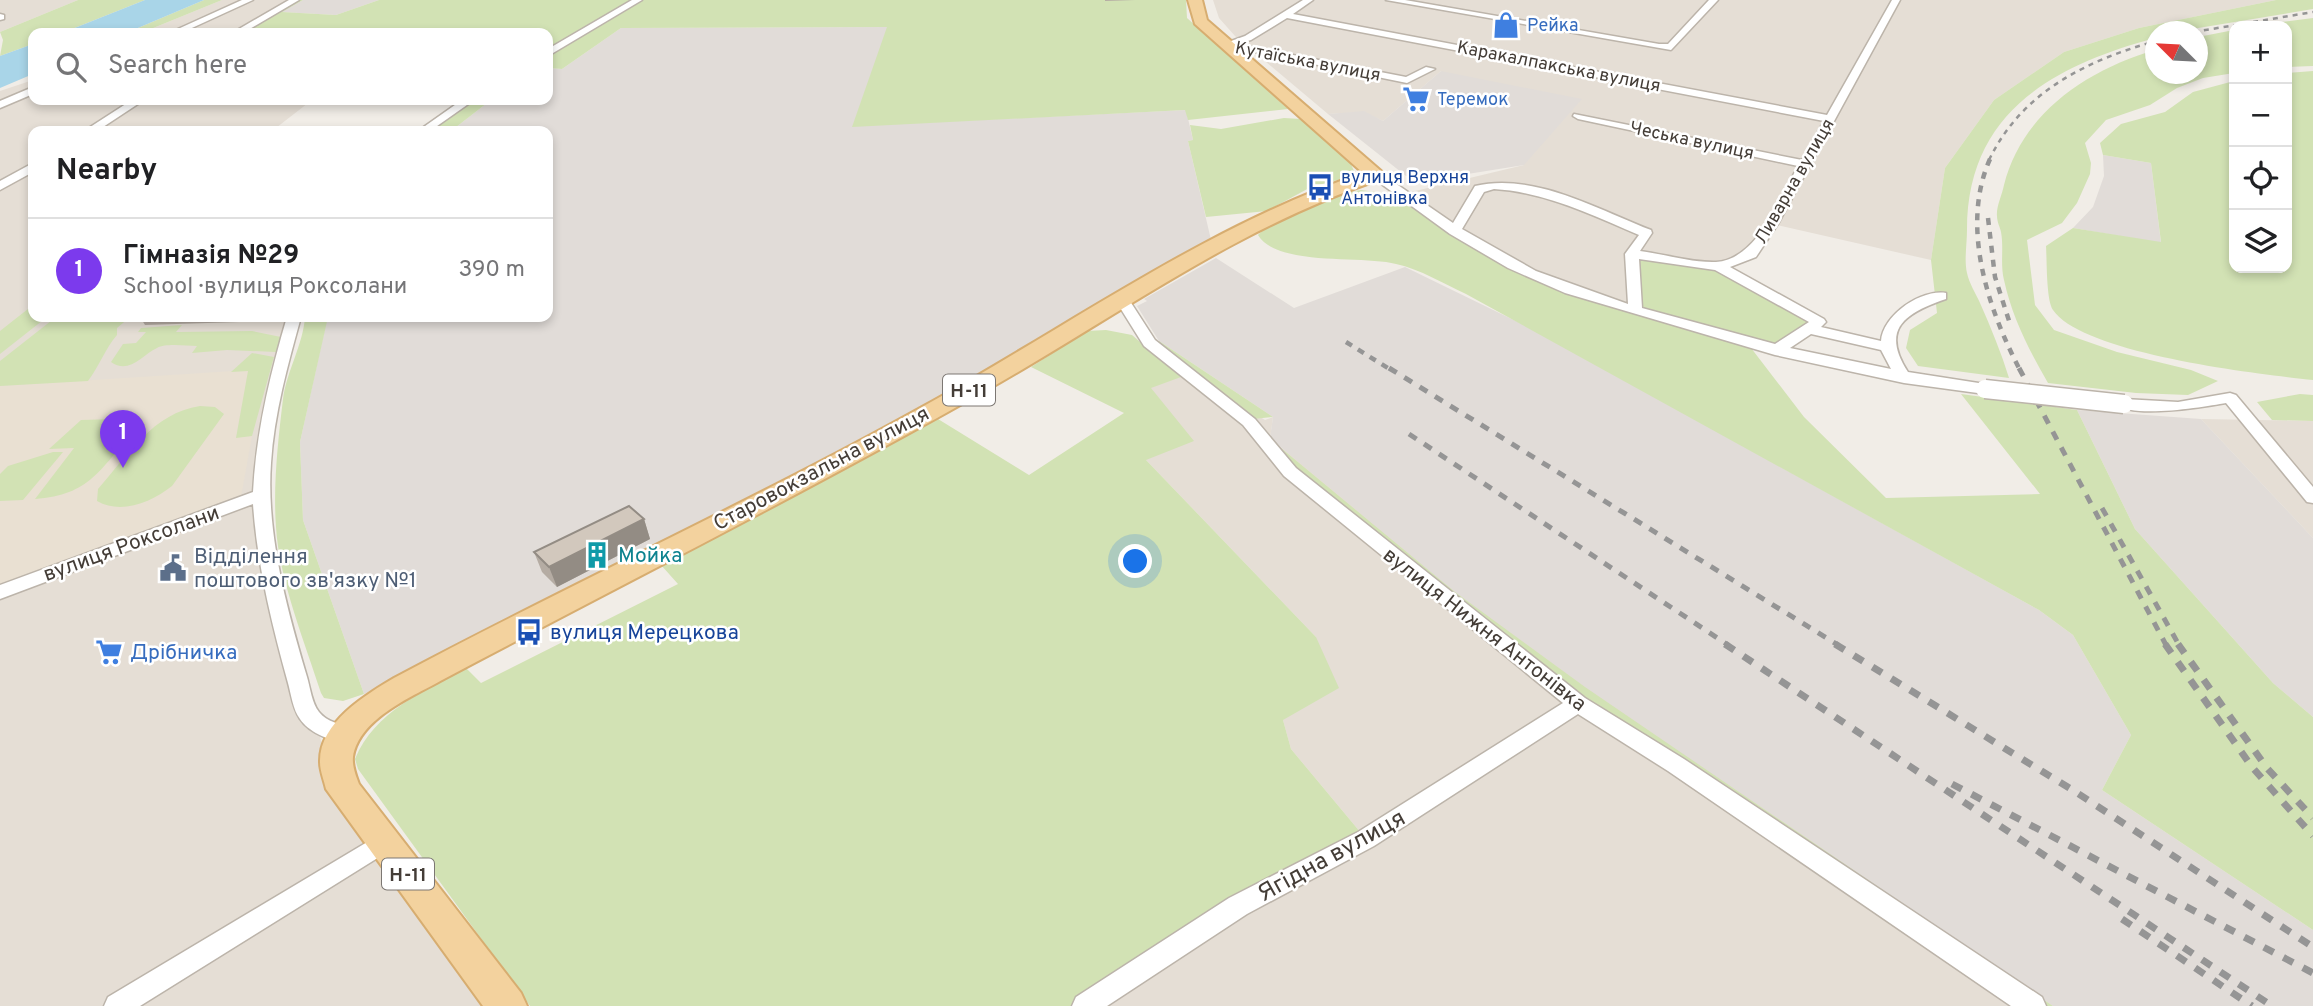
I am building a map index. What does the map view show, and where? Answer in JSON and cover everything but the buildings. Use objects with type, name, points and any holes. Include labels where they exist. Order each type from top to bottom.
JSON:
[{"type":"main road","points":[[1195,0],[1200,21],[1375,175]]},
{"type":"main road","name":"Старовокзальна вулиця","points":[[344,734],[393,694],[433,671],[987,381],[1180,263],[1289,207],[1375,175]]},
{"type":"main road","name":"Н-11","points":[[344,734],[336,759],[343,789],[506,1006]]},
{"type":"street","points":[[185,28],[248,0]]},
{"type":"street","points":[[246,28],[296,0]]},
{"type":"street","points":[[553,50],[638,0]]},
{"type":"street","points":[[1225,45],[1248,38],[1309,0]]},
{"type":"street","points":[[1390,0],[1671,47],[1714,0]]},
{"type":"street","name":"Ливарна вулиця","points":[[1632,254],[1719,266],[1751,254],[1831,119],[1896,0]]},
{"type":"street","name":"Каракалпакська вулиця","points":[[1286,15],[1831,119]]},
{"type":"street","name":"Кутаїська вулиця","points":[[1225,45],[1407,80],[1430,69]]},
{"type":"street","points":[[0,105],[28,92]]},
{"type":"street","points":[[98,126],[131,105]]},
{"type":"street","points":[[431,126],[462,105]]},
{"type":"street","name":"Чеська вулиця","points":[[1578,116],[1805,164]]},
{"type":"street","points":[[0,186],[28,170]]},
{"type":"street","points":[[1375,175],[1455,231],[1514,266],[1547,281],[1634,311],[1775,351],[1904,377],[2124,404],[2178,407],[2230,398],[2313,498]]},
{"type":"street","points":[[1455,231],[1479,189],[1492,184],[1510,184],[1646,233],[1632,254],[1634,311]]},
{"type":"street","points":[[1719,266],[1819,322],[1775,351]]},
{"type":"street","points":[[1904,377],[1888,347],[1891,326],[1915,305],[1941,296]]},
{"type":"street","name":"вулиця Нижня Антонівка","points":[[1121,298],[1149,343],[1249,422],[1290,472],[1578,704],[1676,765],[2033,1006]]},
{"type":"street","points":[[293,322],[274,399],[261,495],[270,559],[289,650],[308,715],[323,727],[344,734]]},
{"type":"street","points":[[1809,329],[1888,347]]},
{"type":"street","name":"вулиця Роксолани","points":[[0,592],[261,495]]},
{"type":"street","name":"Ягідна вулиця","points":[[1085,1006],[1238,906],[1366,839],[1578,704]]},
{"type":"street","points":[[117,1006],[384,842]]},
{"type":"shaded area","points":[[0,0],[78,0],[0,32]]},
{"type":"shaded area","points":[[222,0],[295,0],[246,28],[153,28]]},
{"type":"shaded area","points":[[303,0],[379,0],[336,15],[281,12]]},
{"type":"shaded area","points":[[1213,0],[2276,0],[2173,21],[2145,21],[2145,27],[2064,52],[1994,100],[1945,168],[1931,260],[1772,224],[1751,254],[1635,311],[1547,281],[1455,231],[1411,192],[1524,165],[1441,71],[1383,121],[1364,112],[1328,114],[1235,36],[1219,18]]},
{"type":"shaded area","points":[[888,27],[853,126],[1186,110],[1193,140],[1188,141],[1211,240],[993,372],[364,694],[303,520],[300,442],[326,322],[553,322],[553,126],[457,126],[485,105],[553,105],[553,68],[562,69],[621,28]]},
{"type":"shaded area","points":[[1441,71],[1582,99],[1524,165],[1455,176],[1406,176],[1328,114],[1364,111],[1383,121]]},
{"type":"shaded area","points":[[28,82],[28,105],[306,105],[278,126],[28,126],[28,322],[293,322],[274,399],[264,533],[320,735],[324,763],[507,1006],[0,1006],[0,91]]},
{"type":"shaded area","points":[[2103,155],[2151,163],[2161,243],[2073,228],[2093,207],[2104,176]]},
{"type":"shaded area","points":[[1216,258],[1294,308],[1405,267],[1526,326],[2039,610],[2073,635],[2131,735],[2102,790],[2313,930],[2313,1006],[2053,1006],[1585,687],[1455,592],[1270,438],[1273,417],[1159,341],[1137,306],[1147,301],[1144,299]]},
{"type":"shaded area","points":[[249,370],[236,437],[252,436],[241,497],[0,587],[0,386]]},
{"type":"shaded area","points":[[1191,373],[1265,420],[1273,417],[1270,439],[2040,1006],[1074,1006],[1361,833],[1291,749],[1283,720],[1316,637],[1146,460],[1150,387]]},
{"type":"shaded area","points":[[2077,410],[2201,419],[2313,538],[2313,717],[2273,683],[2135,529]]},
{"type":"shaded area","points":[[2201,419],[2313,421],[2313,538]]},
{"type":"green space","points":[[78,0],[145,0],[75,28],[28,28],[28,46],[0,56],[3,40],[0,32]]},
{"type":"green space","points":[[204,0],[222,0],[153,28],[138,28]]},
{"type":"green space","points":[[295,0],[303,0],[282,12],[336,15],[379,0],[634,0],[553,48],[553,28],[246,28]]},
{"type":"green space","points":[[638,0],[1186,0],[1187,18],[1288,109],[1188,120],[1185,110],[852,127],[887,27],[621,28],[562,69],[553,68],[553,53]]},
{"type":"green space","points":[[2276,0],[2313,0],[2313,9],[2208,26],[2208,21],[2173,21]]},
{"type":"green space","points":[[2313,18],[2313,66],[2292,67],[2292,21],[2289,21]]},
{"type":"green space","points":[[2145,27],[2145,41],[2083,63],[2051,80],[2023,100],[2000,125],[1982,154],[1971,189],[1966,268],[2009,378],[1918,366],[1906,348],[1910,330],[1937,313],[1931,260],[1945,168],[1994,100],[2064,52]]},
{"type":"green space","points":[[2229,31],[2229,74],[2208,77],[2208,35]]},
{"type":"green space","points":[[2145,54],[2145,84],[2187,84],[2150,105],[2106,120],[2085,143],[2091,163],[2090,174],[2077,203],[2062,223],[2027,240],[2035,305],[2054,330],[2117,352],[2191,370],[2218,381],[2188,395],[2136,393],[2048,383],[2016,320],[2003,274],[1998,205],[2013,159],[2026,136],[2061,98],[2105,69]]},
{"type":"green space","points":[[2313,71],[2313,380],[2214,367],[2134,350],[2099,339],[2071,325],[2053,310],[2048,289],[2046,246],[2073,228],[2161,242],[2151,163],[2103,155],[2100,143],[2121,124],[2165,112],[2193,92],[2229,82],[2229,273],[2292,273],[2292,73]]},
{"type":"green space","points":[[466,105],[485,105],[457,126],[434,126]]},
{"type":"green space","points":[[1284,118],[1301,119],[1350,162],[1354,171],[1349,177],[1311,187],[1267,211],[1206,217],[1188,141],[1193,140],[1190,125],[1221,129]]},
{"type":"green space","points":[[1361,190],[1389,194],[1514,266],[1634,310],[1632,254],[1719,266],[1819,322],[1775,351],[1748,344],[1804,417],[1886,498],[2040,494],[1961,394],[2077,410],[2135,529],[2273,683],[2313,717],[2313,930],[2102,790],[2131,735],[2073,635],[2039,610],[1432,277],[1414,269],[1381,261],[1321,258],[1283,252],[1268,245],[1258,235],[1279,218],[1305,205]]},
{"type":"green space","points":[[28,309],[28,322],[41,322],[0,354],[0,331]]},
{"type":"green space","points":[[50,322],[124,322],[117,328],[117,335],[88,381],[0,386],[0,361]]},
{"type":"green space","points":[[304,322],[327,322],[300,442],[303,520],[364,694],[343,701],[324,698],[321,693],[287,589],[278,547],[276,479],[283,399]]},
{"type":"green space","points":[[182,325],[176,332],[252,331],[281,337],[276,352],[227,350],[192,353],[197,346],[171,345],[161,346],[130,365],[111,362],[123,344],[136,343],[146,332],[138,332],[141,328]]},
{"type":"green space","points":[[1106,330],[1132,335],[1181,377],[1151,388],[1194,441],[1146,460],[1316,637],[1339,688],[1283,720],[1291,749],[1361,833],[1074,1006],[530,1006],[358,769],[355,759],[375,728],[388,715],[417,695],[466,668],[481,683],[678,584],[661,565],[938,419],[1029,475],[1124,413],[1031,367],[1087,331]]},
{"type":"green space","points":[[1159,341],[1273,417],[1253,419],[1153,343]]},
{"type":"green space","points":[[252,353],[274,357],[252,436],[236,438],[248,371],[231,372]]},
{"type":"green space","points":[[2300,394],[2313,395],[2313,421],[2272,420],[2257,402]]},
{"type":"green space","points":[[200,406],[215,407],[224,414],[172,486],[155,497],[126,507],[97,501],[98,489],[143,437],[168,417]]},
{"type":"green space","points":[[115,419],[135,431],[92,478],[69,492],[35,499],[74,448],[49,449],[81,420]]},
{"type":"green space","points":[[1270,439],[1455,592],[1585,687],[2053,1006],[2040,1006],[1584,700],[1295,471]]},
{"type":"green space","points":[[53,452],[63,452],[23,500],[0,501],[0,474],[8,466]]},
{"type":"water","points":[[145,0],[204,0],[138,28],[75,28]]},
{"type":"water","points":[[28,46],[28,76],[0,88],[0,56]]},
{"type":"railway","points":[[2208,30],[2313,12]]},
{"type":"railway","points":[[1989,160],[2019,116],[2058,82],[2105,58],[2145,44]]},
{"type":"railway","points":[[1990,159],[1981,185],[1978,239],[1989,294],[2019,368]]},
{"type":"railway","points":[[1988,218],[1995,277],[2011,327]]},
{"type":"railway","points":[[1346,342],[1391,370]]},
{"type":"railway","points":[[1389,368],[1838,645]]},
{"type":"railway","points":[[2019,368],[2166,645]]},
{"type":"railway","points":[[1409,434],[1728,645]]},
{"type":"railway","points":[[2102,508],[2179,645]]},
{"type":"railway","points":[[1725,644],[2272,1006]]},
{"type":"railway","points":[[1835,644],[2071,789],[2313,947]]},
{"type":"railway","points":[[2165,644],[2252,767],[2313,836]]},
{"type":"railway","points":[[2178,644],[2267,768],[2313,818]]},
{"type":"railway","points":[[1952,784],[2313,973]]},
{"type":"railway","points":[[2122,919],[2252,1006]]},
{"type":"place","name":"Рейка","points":[[1506,25]]},
{"type":"place","name":"Теремок","points":[[1416,99]]},
{"type":"place","name":"вулиця Верхня Антонівка","points":[[1320,187]]},
{"type":"place","name":"Гімназія №29","points":[[123,468]]},
{"type":"place","name":"Мойка","points":[[597,555]]},
{"type":"place","name":"Відділення поштового зв'язку №1","points":[[173,568]]},
{"type":"place","name":"вулиця Мерецкова","points":[[529,632]]},
{"type":"place","name":"Дрібничка","points":[[109,652]]}]
